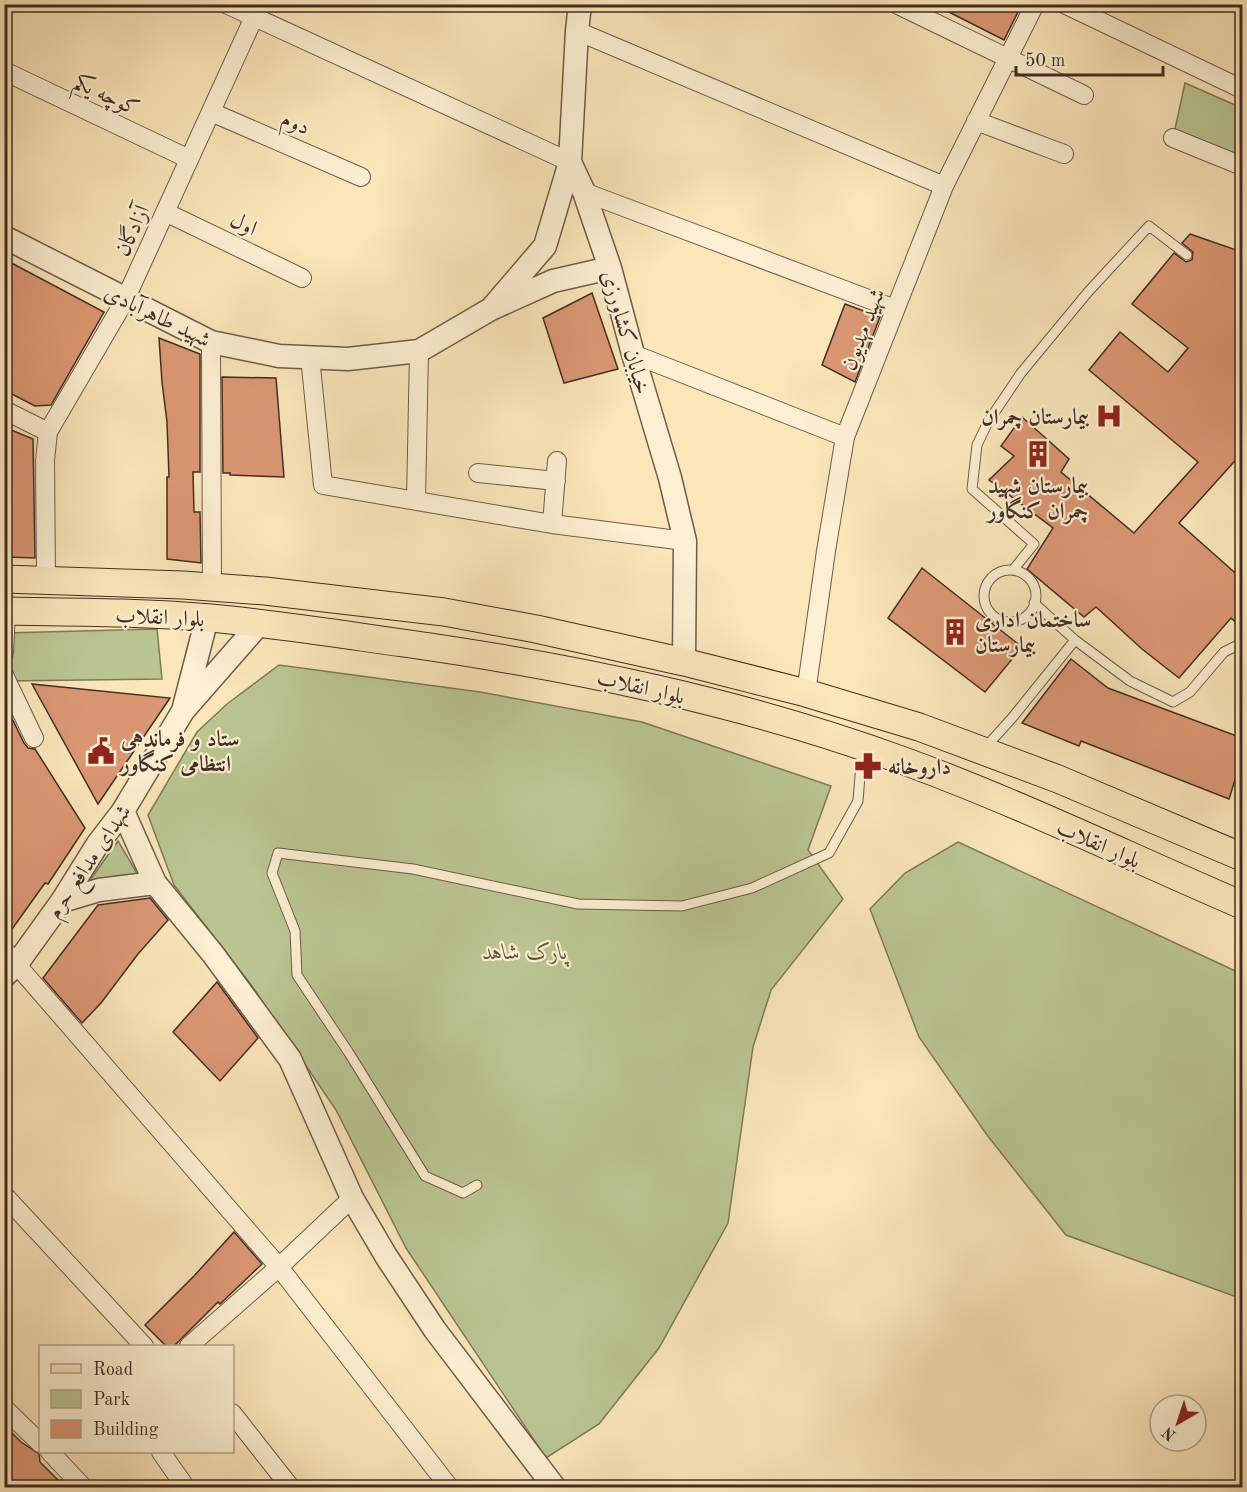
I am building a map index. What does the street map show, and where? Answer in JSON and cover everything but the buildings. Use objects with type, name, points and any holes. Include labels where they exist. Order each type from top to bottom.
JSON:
[{"type":"main road","name":"بلوار انقلاب","points":[[4,579],[213,587],[444,612],[536,629],[684,662],[806,693],[919,727],[1068,783],[1242,857]]},
{"type":"main road","name":"بلوار انقلاب","points":[[5,611],[207,618],[260,623],[533,662],[678,694],[769,718],[905,761],[1041,817],[1242,905]]},
{"type":"street","points":[[226,4],[257,11],[570,162],[559,206],[545,246],[490,309]]},
{"type":"street","points":[[896,4],[1084,94]]},
{"type":"street","name":"شهید مهدیون","points":[[806,693],[845,437],[944,186],[1035,4]]},
{"type":"street","points":[[1064,4],[1242,89]]},
{"type":"street","name":"خیابان کشاورزی","points":[[579,5],[570,162],[584,192],[610,268],[670,478],[685,541],[684,662]]},
{"type":"street","name":"آزادگان","points":[[46,580],[45,460],[48,432],[125,300],[257,11]]},
{"type":"street","points":[[577,30],[944,186]]},
{"type":"street","name":"کوچه یکم","points":[[4,71],[189,159]]},
{"type":"street","name":"دوم","points":[[211,112],[361,177]]},
{"type":"street","points":[[976,121],[1064,154]]},
{"type":"street","points":[[1173,138],[1242,166]]},
{"type":"street","points":[[584,192],[895,309]]},
{"type":"street","name":"اول","points":[[165,212],[302,278]]},
{"type":"street","name":"شهید طاهرآبادی","points":[[4,237],[211,342],[279,356],[348,359],[419,351],[490,309]]},
{"type":"street","points":[[490,309],[552,281],[610,268]]},
{"type":"street","points":[[211,342],[213,587]]},
{"type":"street","points":[[416,501],[419,351]]},
{"type":"street","points":[[633,354],[845,437]]},
{"type":"street","points":[[309,357],[323,485],[552,524],[685,541]]},
{"type":"street","points":[[4,410],[48,432]]},
{"type":"street","points":[[552,524],[557,461]]},
{"type":"street","points":[[478,473],[555,482]]},
{"type":"street","points":[[4,652],[5,611]]},
{"type":"street","points":[[183,711],[207,618]]},
{"type":"street","points":[[183,711],[260,623]]},
{"type":"street","points":[[4,675],[34,738]]},
{"type":"street","name":"شهدای مدافع حرم","points":[[8,964],[62,902],[97,845],[123,811],[183,711]]},
{"type":"street","points":[[123,811],[155,883],[213,954],[290,1059],[352,1198],[386,1256],[435,1330],[555,1488]]},
{"type":"street","points":[[62,902],[99,890],[155,883]]},
{"type":"street","points":[[8,964],[279,1267],[450,1488]]},
{"type":"street","points":[[4,1195],[142,1345]]},
{"type":"street","points":[[191,1345],[352,1198]]},
{"type":"street","points":[[4,1408],[39,1442]]},
{"type":"street","points":[[234,1416],[291,1488]]},
{"type":"street","points":[[162,1453],[186,1488]]},
{"type":"street","points":[[60,1455],[84,1488]]},
{"type":"lane","points":[[1013,570],[1028,578],[1036,594],[1031,610],[1019,620],[1003,621],[989,612],[984,597],[985,588],[996,574],[1013,570],[1034,544],[972,489],[977,445],[988,422],[1021,373],[1088,292],[1149,226],[1187,255]]},
{"type":"lane","points":[[1034,603],[1076,640],[1130,681],[1173,702],[1190,693],[1224,652],[1242,645]]},
{"type":"lane","points":[[982,751],[1076,640]]},
{"type":"lane","points":[[477,1185],[463,1193],[425,1176],[349,1053],[297,975],[295,931],[272,873],[278,853],[413,869],[578,904],[682,906],[752,888],[829,853],[858,801],[862,747]]},
{"type":"green space","points":[[1185,83],[1242,108],[1242,164],[1173,138]]},
{"type":"green space","points":[[157,629],[162,679],[5,681],[4,633]]},
{"type":"green space","name":"پارک شاهد","points":[[279,665],[480,692],[642,722],[831,786],[808,850],[843,899],[771,990],[753,1047],[728,1223],[659,1348],[599,1424],[546,1458],[406,1248],[336,1110],[252,986],[174,885],[148,815],[197,732],[227,704]]},
{"type":"green space","points":[[118,841],[138,875],[88,883]]},
{"type":"green space","points":[[958,842],[1242,974],[1242,1299],[1066,1235],[987,1135],[919,1037],[870,909],[905,873]]},
{"type":"place","name":"بیمارستان چمران","points":[[1109,416]]},
{"type":"place","name":"بیمارستان شهید چمران کنگاور","points":[[1038,454]]},
{"type":"place","name":"ساختمان اداری بیمارستان","points":[[955,632]]},
{"type":"place","name":"ستاد و فرماندهی انتظامی کنگاور","points":[[101,751]]},
{"type":"place","name":"داروخانه","points":[[868,766]]}]
